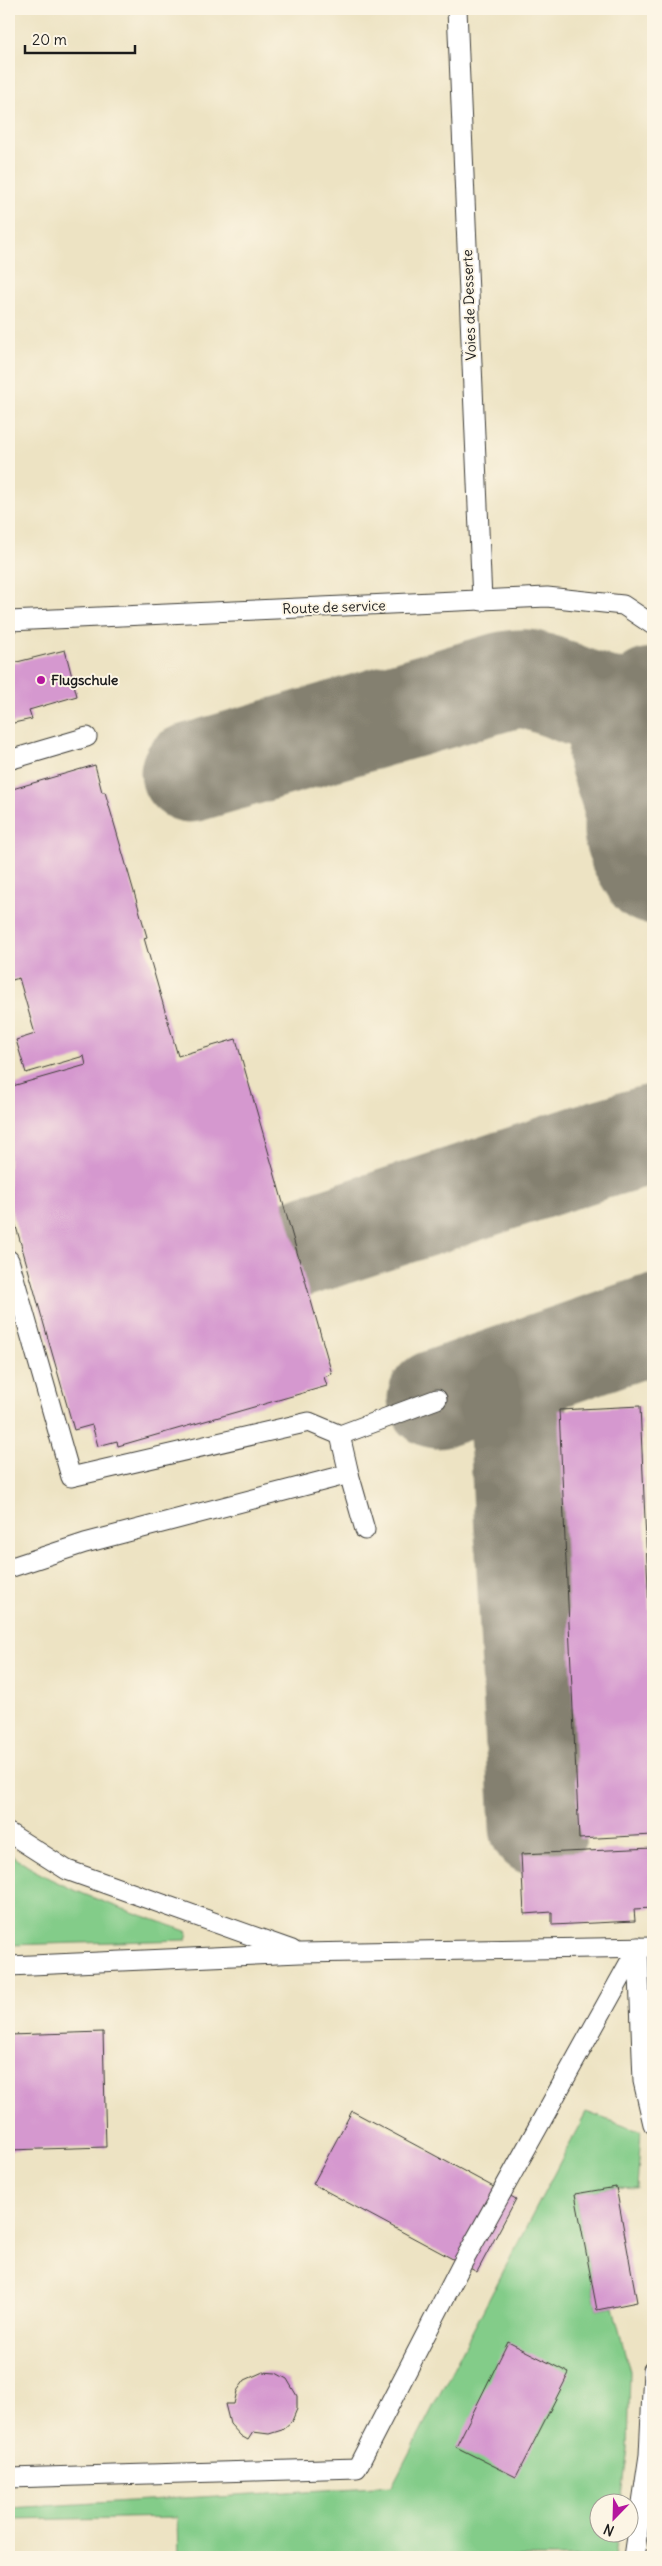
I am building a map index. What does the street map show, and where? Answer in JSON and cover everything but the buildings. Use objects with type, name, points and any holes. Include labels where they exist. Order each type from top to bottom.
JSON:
[{"type":"lane","name":"Voies de Desserte","points":[[457,9],[482,601]]},
{"type":"lane","name":"Route de service","points":[[9,620],[547,597],[623,605],[653,625]]},
{"type":"lane","points":[[9,760],[86,737]]},
{"type":"lane","points":[[9,1260],[71,1477],[309,1422],[340,1435],[437,1399]]},
{"type":"lane","points":[[340,1435],[365,1530]]},
{"type":"lane","points":[[9,1568],[85,1543],[349,1474]]},
{"type":"lane","points":[[9,1833],[67,1870],[300,1953]]},
{"type":"lane","points":[[9,1966],[300,1953],[646,1947]]},
{"type":"lane","points":[[646,1947],[643,2082],[653,2124]]},
{"type":"lane","points":[[9,2478],[357,2468],[462,2264],[646,1947]]},
{"type":"lane","points":[[634,2557],[649,2455],[653,2370]]},
{"type":"green space","points":[[9,1853],[49,1878],[72,1889],[188,1932],[186,1940],[9,1945]]},
{"type":"green space","points":[[586,2112],[641,2132],[637,2188],[616,2187],[575,2194],[597,2310],[613,2307],[630,2372],[628,2449],[622,2494],[590,2494],[590,2544],[616,2544],[614,2557],[178,2557],[177,2517],[9,2520],[9,2508],[392,2486]]},
{"type":"taxiway","points":[[190,773],[504,681],[527,679],[585,700],[615,708],[645,706]]},
{"type":"taxiway","points":[[653,697],[621,731],[617,755],[633,804],[633,834],[638,850],[653,875]]},
{"type":"taxiway","points":[[296,1249],[591,1152],[653,1134]]},
{"type":"taxiway","points":[[437,1399],[653,1324]]},
{"type":"taxiway","points":[[536,1365],[525,1377],[517,1395],[539,1827]]},
{"type":"place","name":"Flugschule","points":[[41,680]]}]
